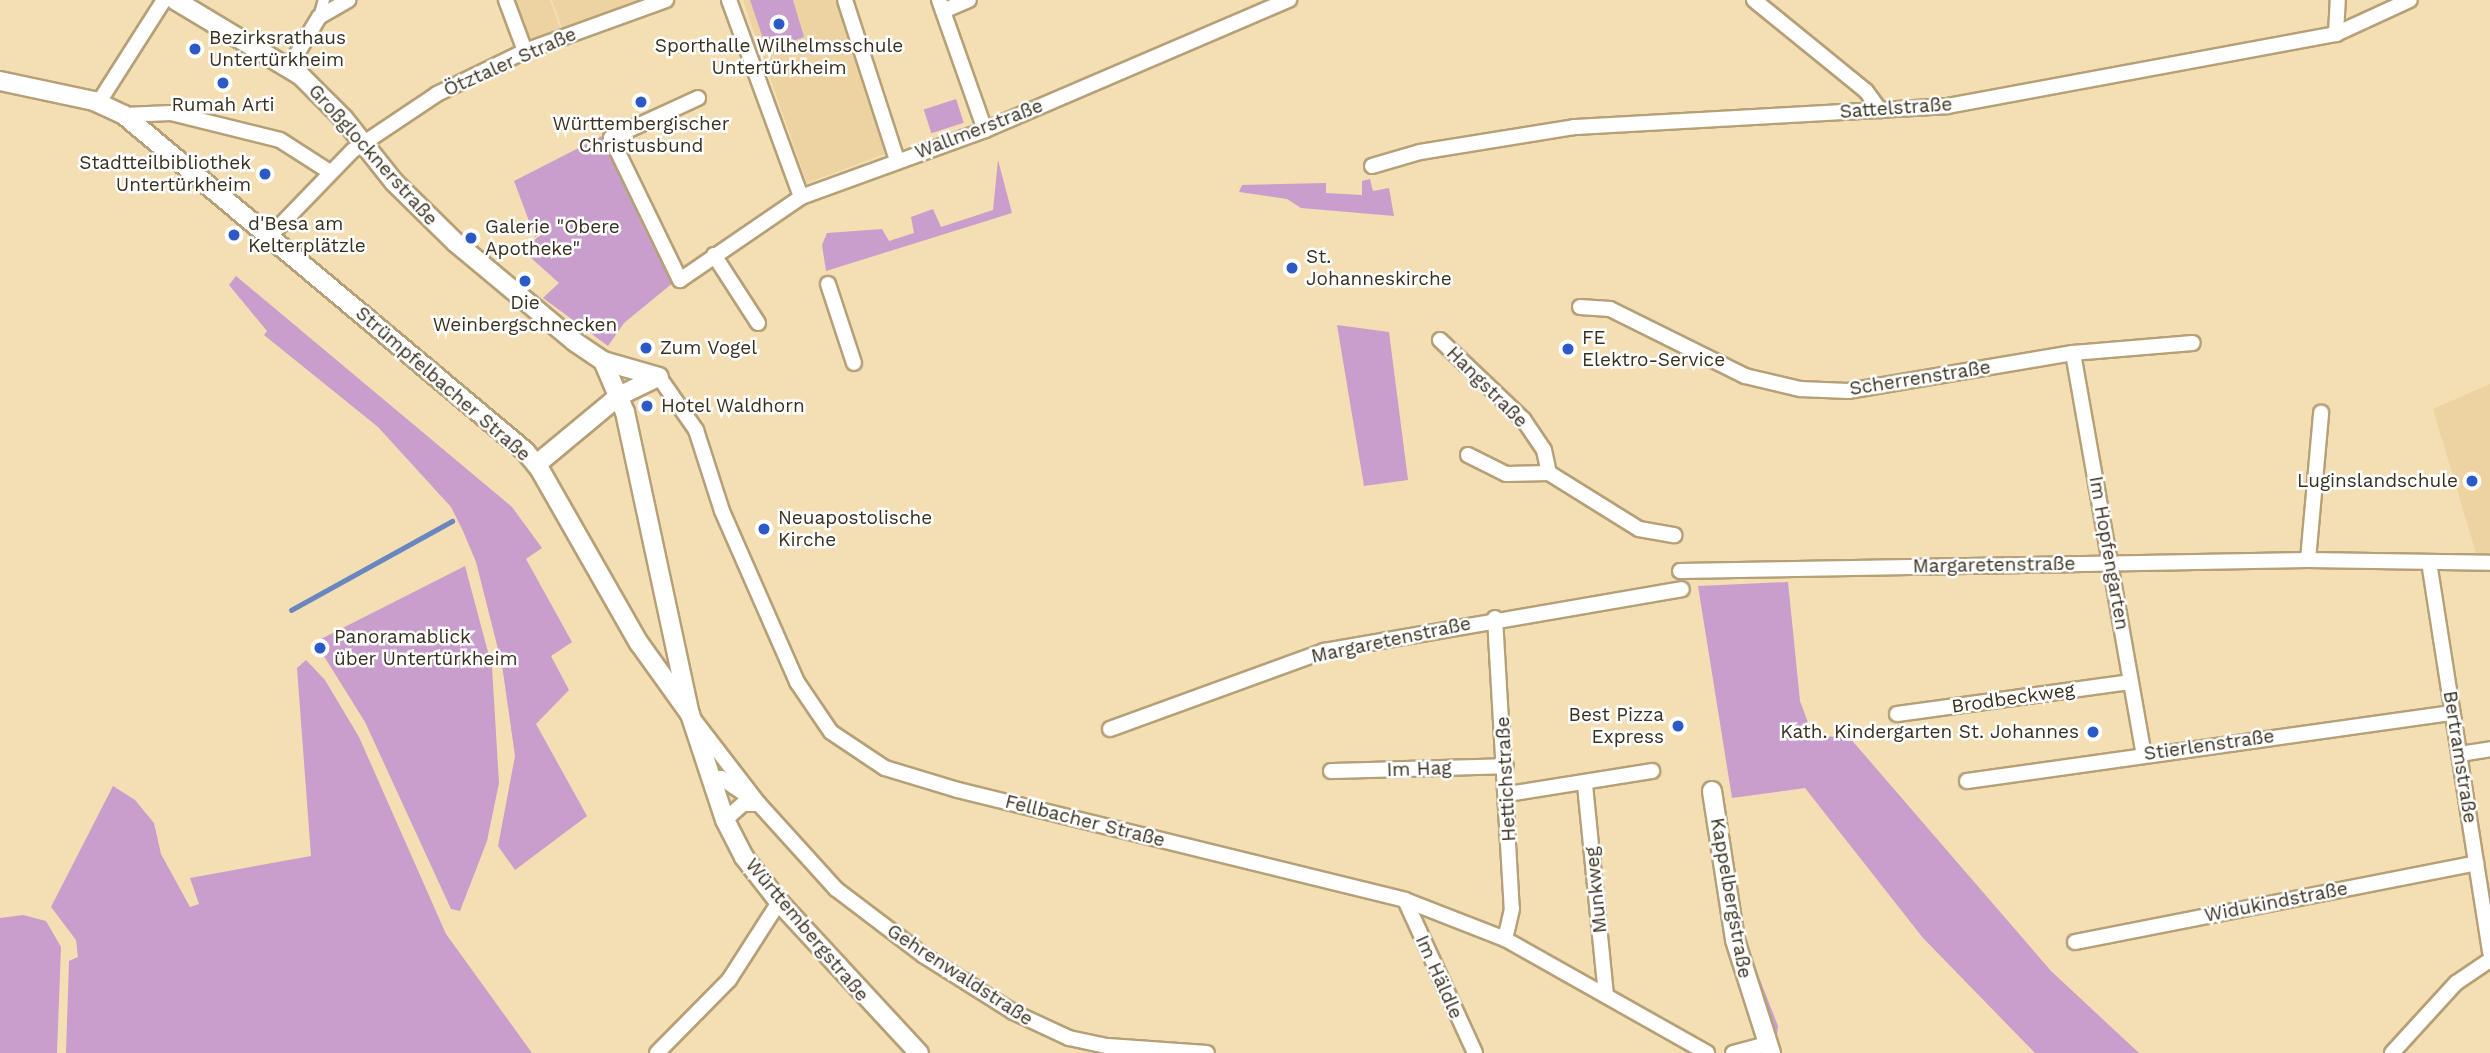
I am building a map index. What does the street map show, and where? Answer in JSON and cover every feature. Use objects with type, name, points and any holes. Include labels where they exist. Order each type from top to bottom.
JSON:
[{"type":"street","points":[[289,67],[319,17],[324,0]]},
{"type":"street","points":[[319,17],[349,0]]},
{"type":"street","points":[[506,0],[525,51]]},
{"type":"street","name":"Ötztaler Straße","points":[[270,236],[330,172],[363,142],[437,94],[525,51],[666,0]]},
{"type":"street","points":[[729,0],[801,197]]},
{"type":"street","points":[[845,0],[897,160]]},
{"type":"street","points":[[969,0],[941,6],[985,130]]},
{"type":"street","name":"Wallmerstraße","points":[[698,98],[611,138],[680,280],[801,197],[985,130],[1289,0]]},
{"type":"street","points":[[1754,0],[1866,91],[1880,110]]},
{"type":"street","points":[[2336,34],[2338,0]]},
{"type":"street","name":"Sattelstraße","points":[[1372,166],[1420,152],[1574,127],[1947,106],[2336,34],[2410,0]]},
{"type":"street","points":[[99,102],[165,3]]},
{"type":"street","name":"Großglocknerstraße","points":[[165,3],[289,67],[363,142],[394,182],[455,242],[603,360],[619,396],[690,714]]},
{"type":"street","name":"Strümpfelbacher Straße","points":[[0,81],[99,102],[124,115],[537,464],[639,643],[690,714]]},
{"type":"street","points":[[124,115],[154,108],[280,140],[330,172]]},
{"type":"street","points":[[714,255],[758,323]]},
{"type":"street","points":[[828,284],[854,363]]},
{"type":"street","name":"Scherrenstraße","points":[[1580,307],[1610,309],[1745,376],[1800,389],[1848,391],[2073,353],[2193,343]]},
{"type":"street","name":"Hangstraße","points":[[1440,340],[1522,419],[1544,450],[1549,473]]},
{"type":"street","name":"Im Hopfengarten","points":[[2073,353],[2144,754]]},
{"type":"street","points":[[603,360],[659,377]]},
{"type":"street","points":[[537,464],[619,396],[659,377]]},
{"type":"street","name":"Fellbacher Straße","points":[[659,377],[696,430],[722,511],[797,682],[831,732],[885,768],[958,790],[1405,900],[1505,939],[1707,1053]]},
{"type":"street","points":[[2308,560],[2321,413]]},
{"type":"street","points":[[1468,455],[1506,474],[1549,473],[1639,529],[1674,535]]},
{"type":"street","name":"Margaretenstraße","points":[[1680,571],[2308,560],[2490,563]]},
{"type":"street","name":"Bertramstraße","points":[[2429,562],[2490,951]]},
{"type":"street","name":"Margaretenstraße","points":[[1110,729],[1324,651],[1495,618],[1682,589]]},
{"type":"street","name":"Hettichstraße","points":[[1495,618],[1508,794],[1512,909],[1505,939]]},
{"type":"street","points":[[639,643],[656,650],[674,637]]},
{"type":"street","name":"Brodbeckweg","points":[[1896,713],[2130,682]]},
{"type":"street","name":"Stierlenstraße","points":[[1967,781],[2144,754],[2452,713]]},
{"type":"street","name":"Württembergstraße","points":[[690,714],[725,820],[744,857],[779,902],[919,1053]]},
{"type":"street","name":"Gehrenwaldstraße","points":[[690,714],[759,804],[836,889],[923,955],[1013,1012],[1069,1038],[1207,1053]]},
{"type":"street","points":[[2460,754],[2490,750]]},
{"type":"street","name":"Im Hag","points":[[1331,771],[1506,766]]},
{"type":"street","points":[[1508,794],[1585,785],[1652,771]]},
{"type":"street","name":"Gehrenwaldstraße","points":[[710,778],[722,778],[759,804]]},
{"type":"street","name":"Munkweg","points":[[1585,785],[1606,995]]},
{"type":"street","name":"Kappelbergstraße","points":[[1712,791],[1735,940],[1769,1049]]},
{"type":"street","points":[[725,820],[743,804],[759,804]]},
{"type":"street","name":"Widukindstraße","points":[[2075,942],[2476,863]]},
{"type":"street","name":"Im Häldle","points":[[1405,900],[1475,1053]]},
{"type":"street","points":[[657,1053],[729,980],[779,902]]},
{"type":"street","points":[[2392,1053],[2456,983],[2490,960]]},
{"type":"street","points":[[1734,1053],[1769,1049]]},
{"type":"shaded area","points":[[511,0],[550,0],[561,30],[526,43]]},
{"type":"shaded area","points":[[552,0],[644,0],[645,1],[563,30]]},
{"type":"shaded area","points":[[743,0],[840,0],[890,152],[807,183]]},
{"type":"shaded area","name":"Sporthalle Wilhelmsschule Untertürkheim","points":[[750,0],[793,0],[804,37],[767,50]]},
{"type":"shaded area","points":[[956,99],[964,123],[931,133],[924,110]]},
{"type":"shaded area","points":[[604,135],[674,282],[624,323],[608,346],[543,298],[559,283],[521,249],[547,231],[535,237],[514,181]]},
{"type":"shaded area","points":[[998,160],[1012,213],[826,271],[822,245],[827,233],[882,229],[889,241],[914,233],[911,217],[933,209],[941,227],[993,210]]},
{"type":"shaded area","points":[[1370,179],[1373,191],[1389,188],[1394,216],[1301,208],[1287,199],[1239,192],[1242,185],[1326,183],[1326,193],[1362,195],[1362,181]]},
{"type":"shaded area","points":[[236,276],[512,507],[542,548],[526,559],[572,642],[551,656],[569,690],[536,724],[587,816],[515,870],[498,846],[515,756],[502,665],[476,562],[463,531],[451,507],[378,427],[264,335],[267,331],[229,285]]},
{"type":"shaded area","points":[[1337,325],[1389,332],[1408,480],[1364,486]]},
{"type":"shaded area","name":"Luginslandschule","points":[[2490,384],[2490,556],[2476,553],[2433,409]]},
{"type":"shaded area","points":[[465,566],[492,667],[499,783],[487,841],[460,911],[451,909],[365,722],[315,642]]},
{"type":"shaded area","points":[[1788,582],[1800,701],[1813,736],[1849,737],[2051,971],[2139,1053],[2035,1053],[1923,938],[1805,788],[1732,798],[1698,586]]},
{"type":"shaded area","points":[[306,660],[325,680],[359,737],[446,934],[532,1053],[66,1053],[69,961],[78,957],[76,940],[51,907],[113,786],[135,800],[154,823],[161,854],[190,907],[199,904],[190,878],[311,856],[297,668]]},
{"type":"shaded area","points":[[23,915],[46,921],[61,947],[57,1053],[0,1053],[0,918]]},
{"type":"shaded area","points":[[1753,962],[1778,1026],[1777,1035],[1750,963]]},
{"type":"waterway","points":[[291,610],[452,521]]},
{"type":"place","name":"Sporthalle Wilhelmsschule Untertürkheim","points":[[779,24]]},
{"type":"place","name":"Bezirksrathaus Untertürkheim","points":[[195,49]]},
{"type":"place","name":"Rumah Arti","points":[[223,83]]},
{"type":"place","name":"Württembergischer Christusbund","points":[[641,102]]},
{"type":"place","name":"Stadtteilbibliothek Untertürkheim","points":[[265,174]]},
{"type":"place","name":"d'Besa am Kelterplätzle","points":[[234,235]]},
{"type":"place","name":"Galerie \"Obere Apotheke\"","points":[[471,238]]},
{"type":"place","name":"St. Johanneskirche","points":[[1292,268]]},
{"type":"place","name":"Die Weinbergschnecken","points":[[525,281]]},
{"type":"place","name":"Zum Vogel","points":[[646,348]]},
{"type":"place","name":"FE Elektro-Service","points":[[1568,349]]},
{"type":"place","name":"Hotel Waldhorn","points":[[647,406]]},
{"type":"place","name":"Luginslandschule","points":[[2472,481]]},
{"type":"place","name":"Neuapostolische Kirche","points":[[764,529]]},
{"type":"place","name":"Panoramablick über Untertürkheim","points":[[320,648]]},
{"type":"place","name":"Best Pizza Express","points":[[1678,726]]},
{"type":"place","name":"Kath. Kindergarten St. Johannes","points":[[2093,732]]}]
